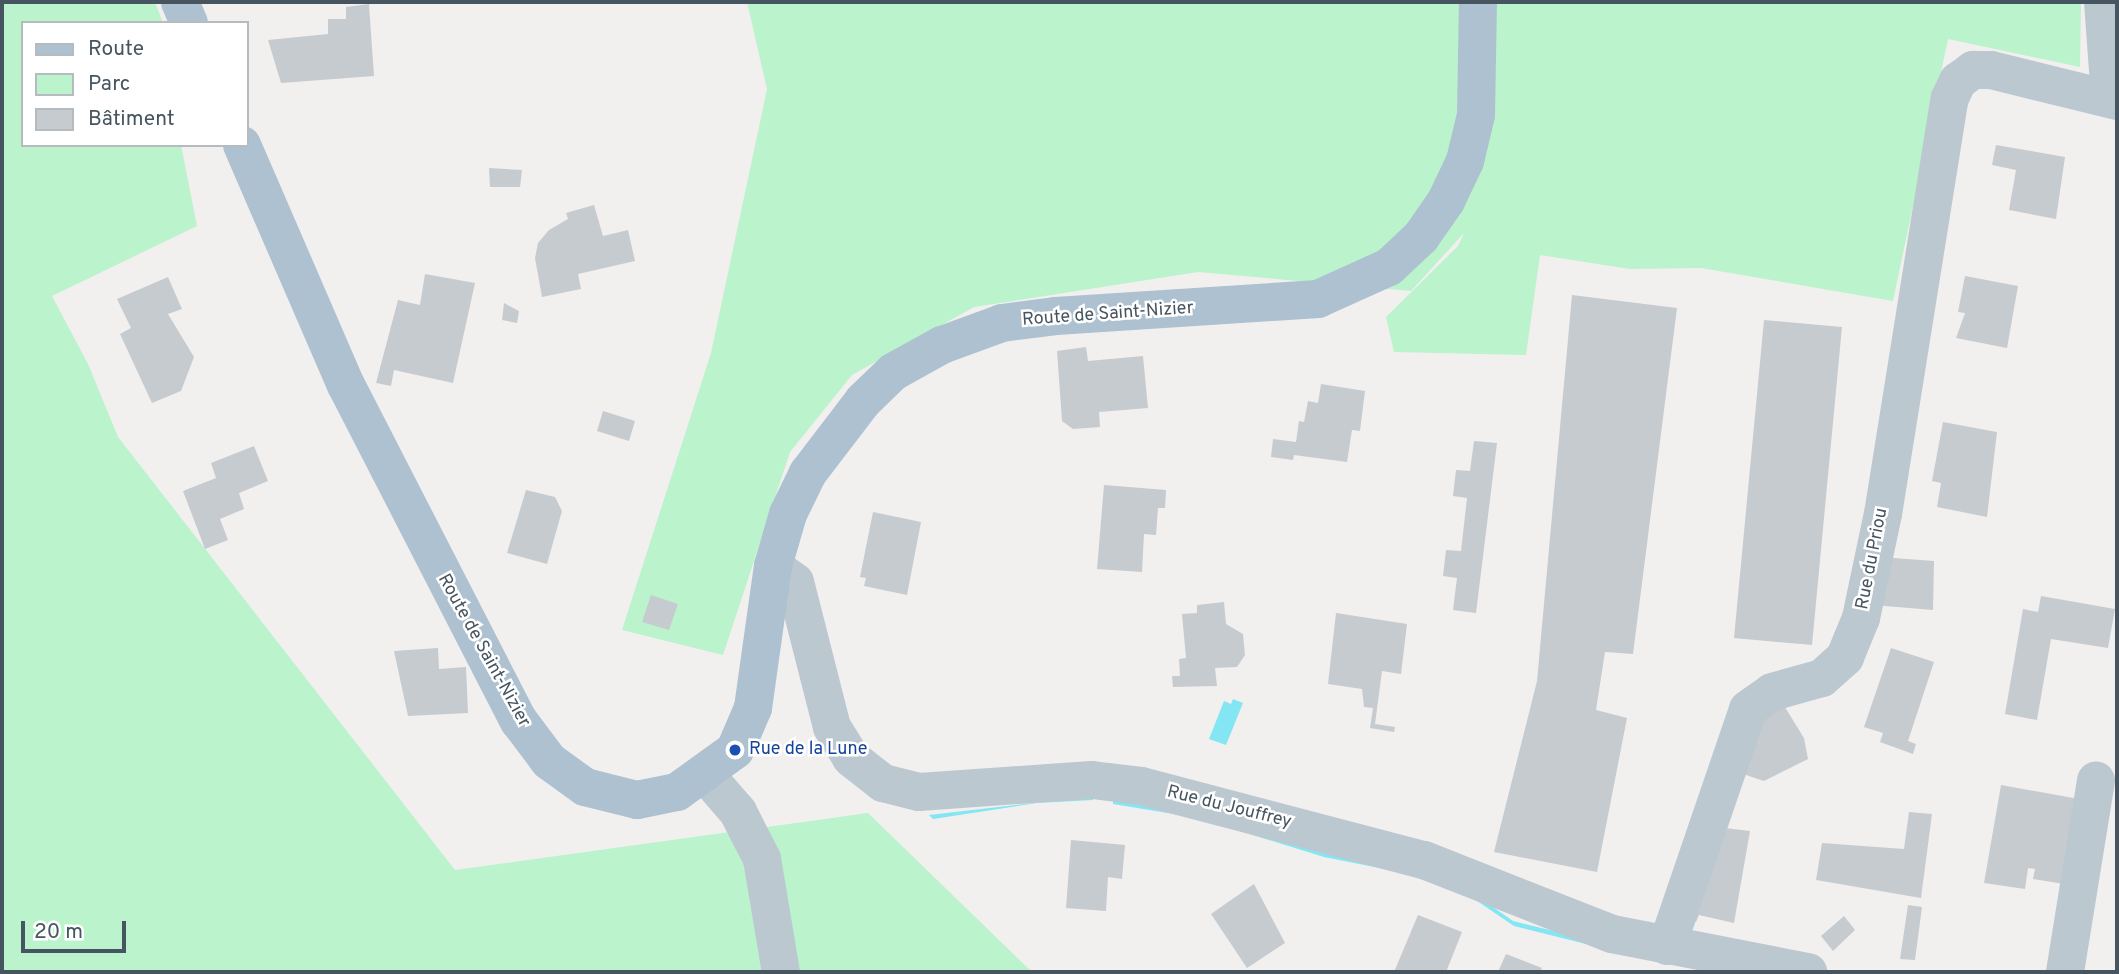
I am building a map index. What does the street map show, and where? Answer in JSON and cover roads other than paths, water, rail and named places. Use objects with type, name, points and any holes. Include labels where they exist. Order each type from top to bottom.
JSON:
[{"type":"main road","points":[[180,2],[188,21]]},
{"type":"main road","name":"Route de Saint-Nizier","points":[[243,147],[346,385],[519,721],[549,761],[584,787],[609,796],[637,800],[677,792],[706,775],[735,750],[753,708],[773,566],[793,504],[808,473],[838,433],[893,372],[942,345],[1002,323],[1056,316],[1318,299],[1389,267],[1421,237],[1446,201],[1465,161],[1476,115],[1478,2]]},
{"type":"street","points":[[2103,2],[2113,99]]},
{"type":"street","name":"Rue du Priou","points":[[1667,946],[1748,709],[1773,692],[1822,678],[1845,657],[1861,618],[1885,501],[1950,98],[1958,81],[1973,70],[1991,70],[2113,99]]},
{"type":"street","name":"Rue du Jouffrey","points":[[773,566],[795,582],[832,727],[851,758],[883,783],[919,792],[1091,780],[1141,786],[1424,860],[1612,934],[1808,972]]},
{"type":"street","points":[[706,775],[732,802],[762,859],[781,972]]},
{"type":"street","points":[[2065,972],[2096,780]]},
{"type":"water","points":[[1233,699],[1243,703],[1226,745],[1209,739],[1224,701],[1231,704]]},
{"type":"water","points":[[1093,796],[1093,800],[1037,803],[933,819],[929,815]]},
{"type":"water","points":[[1113,799],[1194,813],[1323,853],[1440,877],[1464,887],[1513,921],[1663,958],[1662,963],[1514,926],[1458,888],[1420,876],[1324,857],[1198,818],[1113,804]]},
{"type":"place","name":"Rue de la Lune","points":[[735,750]]}]
